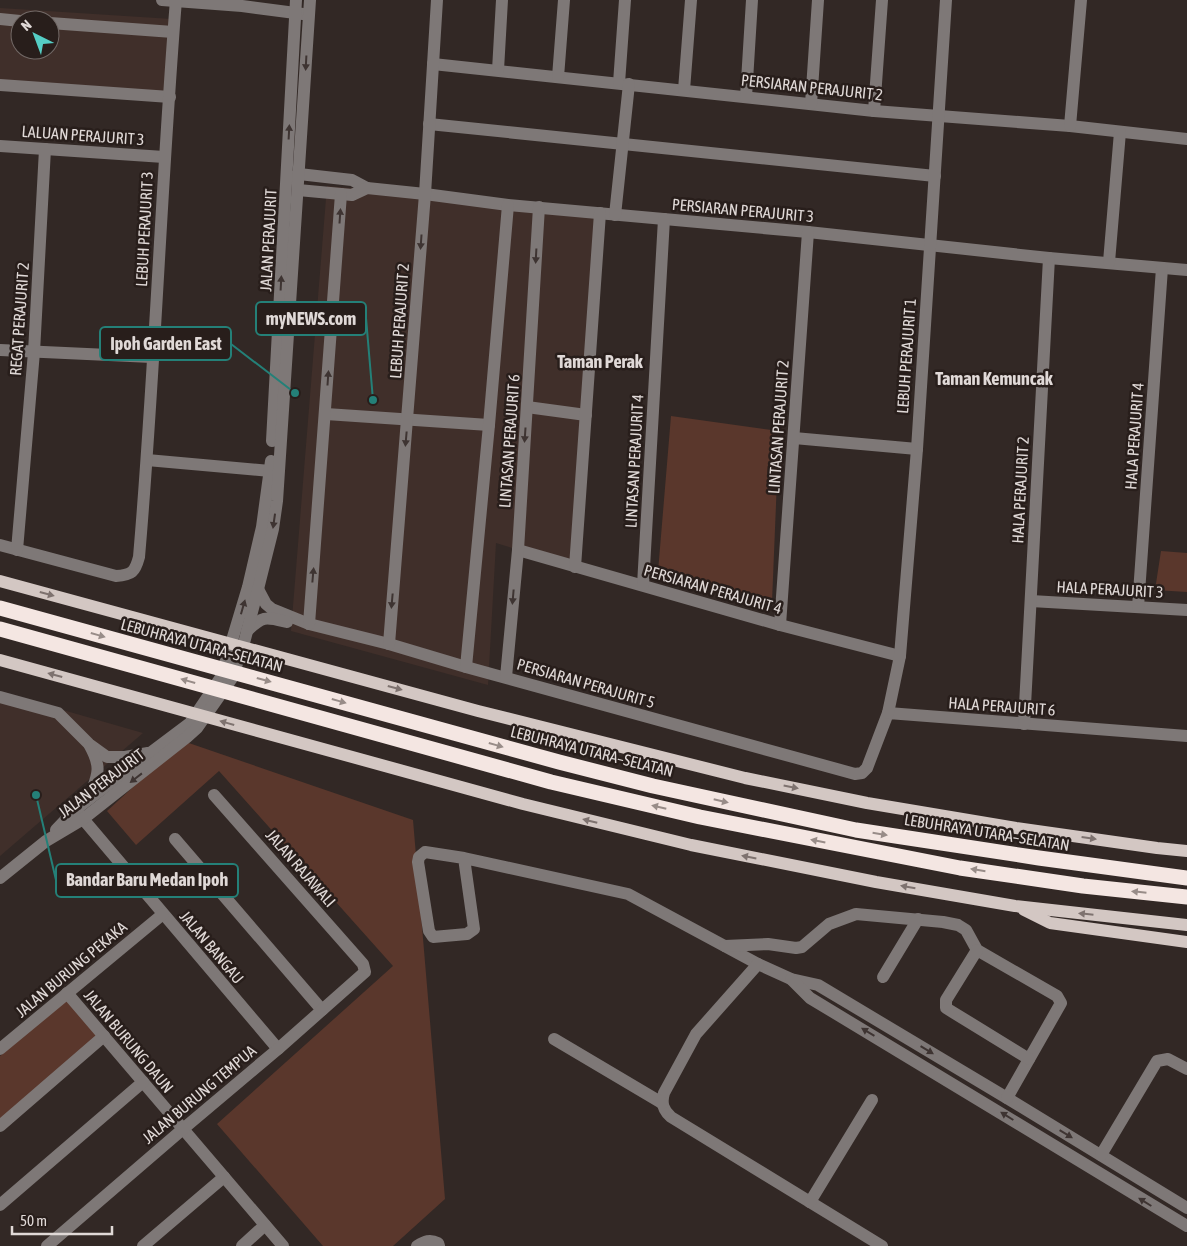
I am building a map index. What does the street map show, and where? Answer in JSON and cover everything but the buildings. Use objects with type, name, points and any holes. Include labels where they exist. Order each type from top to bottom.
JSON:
[{"type":"highway","name":"LEBUHRAYA UTARA–SELATAN","points":[[0,608],[558,762],[653,786],[856,830],[1187,878]]},
{"type":"highway","points":[[0,629],[551,782],[700,817],[960,868],[1083,886],[1187,897]]},
{"type":"main road","points":[[0,581],[478,711],[745,778],[867,803],[1007,826],[1187,851]]},
{"type":"main road","points":[[0,660],[523,804],[691,845],[876,882],[1015,906],[1187,925]]},
{"type":"main road","points":[[1015,906],[1050,923],[1187,942]]},
{"type":"street","points":[[162,0],[242,6],[309,15]]},
{"type":"street","name":"JALAN PERAJURIT","points":[[79,814],[88,799],[153,752],[190,722],[221,678],[248,587],[262,527],[270,471],[296,0]]},
{"type":"street","name":"JALAN PERAJURIT","points":[[0,878],[79,814],[187,737],[197,728],[232,678],[258,590],[273,528],[277,501],[310,0]]},
{"type":"street","name":"LEBUH PERAJURIT 2","points":[[389,644],[425,194],[437,0]]},
{"type":"street","points":[[498,70],[502,0]]},
{"type":"street","points":[[558,77],[564,0]]},
{"type":"street","points":[[615,215],[623,145],[625,0]]},
{"type":"street","points":[[684,90],[690,0]]},
{"type":"street","points":[[746,97],[752,0]]},
{"type":"street","points":[[811,104],[818,0]]},
{"type":"street","points":[[874,111],[882,0]]},
{"type":"street","name":"LEBUH PERAJURIT 1","points":[[888,713],[900,656],[917,449],[935,176],[937,116],[946,0]]},
{"type":"street","points":[[1070,126],[1081,0]]},
{"type":"street","name":"LEBUH PERAJURIT 3","points":[[17,550],[116,576],[127,576],[136,569],[140,557],[164,157],[176,1]]},
{"type":"street","points":[[60,24],[173,32]]},
{"type":"street","name":"PERSIARAN PERAJURIT 2","points":[[433,64],[874,111],[1070,126],[1187,139]]},
{"type":"street","points":[[0,84],[170,96]]},
{"type":"street","points":[[429,124],[935,176]]},
{"type":"street","points":[[1109,262],[1120,132]]},
{"type":"street","name":"LALUAN PERAJURIT 3","points":[[0,146],[164,157]]},
{"type":"street","name":"REGAT PERAJURIT 2","points":[[17,550],[34,352],[45,149]]},
{"type":"street","points":[[298,190],[287,181],[299,174],[352,180],[366,188]]},
{"type":"street","name":"PERSIARAN PERAJURIT 3","points":[[298,190],[352,195],[366,188],[508,205],[808,232],[1049,258],[1187,270]]},
{"type":"street","points":[[309,624],[341,194]]},
{"type":"street","name":"LINTASAN PERAJURIT 6","points":[[466,667],[508,205]]},
{"type":"street","name":"LINTASAN PERAJURIT 6","points":[[506,677],[518,550],[539,207]]},
{"type":"street","points":[[575,567],[600,213]]},
{"type":"street","name":"LINTASAN PERAJURIT 4","points":[[643,585],[664,219]]},
{"type":"street","name":"LINTASAN PERAJURIT 2","points":[[780,624],[808,232]]},
{"type":"street","name":"HALA PERAJURIT 2","points":[[1024,724],[1049,258]]},
{"type":"street","name":"HALA PERAJURIT 4","points":[[1138,607],[1162,268]]},
{"type":"street","points":[[0,350],[152,357]]},
{"type":"street","points":[[527,407],[586,415]]},
{"type":"street","points":[[326,414],[489,425]]},
{"type":"street","points":[[794,438],[917,449]]},
{"type":"street","points":[[147,460],[270,471]]},
{"type":"street","points":[[0,545],[17,550]]},
{"type":"street","name":"PERSIARAN PERAJURIT 4","points":[[518,550],[900,656]]},
{"type":"street","name":"PERSIARAN PERAJURIT 5","points":[[258,590],[266,604],[272,609],[309,624],[389,644],[855,774],[862,773],[867,768],[888,713]]},
{"type":"street","name":"HALA PERAJURIT 3","points":[[1031,601],[1187,610]]},
{"type":"street","name":"PERSIARAN PERAJURIT 5","points":[[247,631],[262,618],[268,617],[288,622],[309,624]]},
{"type":"street","points":[[0,697],[58,713],[89,744],[107,757],[115,758],[153,752]]},
{"type":"street","name":"HALA PERAJURIT 6","points":[[888,713],[1187,736]]},
{"type":"street","points":[[88,799],[99,770],[96,757],[89,744]]},
{"type":"street","name":"JALAN RAJAWALI","points":[[214,794],[363,964]]},
{"type":"street","name":"JALAN BANGAU","points":[[79,814],[278,1049]]},
{"type":"street","points":[[175,839],[322,1010]]},
{"type":"street","points":[[464,858],[474,929],[467,934],[434,938],[429,932],[418,860],[425,852],[464,858],[628,894],[791,980],[818,985],[1187,1208]]},
{"type":"street","name":"JALAN BURUNG PEKAKA","points":[[0,1049],[163,914]]},
{"type":"street","points":[[724,946],[768,944],[796,948],[802,947],[829,924],[856,914],[918,919],[958,925],[966,930],[977,950],[1060,999],[1060,1007],[1007,1098]]},
{"type":"street","points":[[883,977],[918,919]]},
{"type":"street","points":[[977,950],[946,1000],[946,1008],[1029,1059]]},
{"type":"street","name":"JALAN BURUNG TEMPUA","points":[[47,1246],[362,975],[365,972],[363,964]]},
{"type":"street","points":[[662,1103],[664,1093],[696,1034],[758,964]]},
{"type":"street","points":[[791,980],[810,998],[1187,1226]]},
{"type":"street","name":"JALAN BURUNG DAUN","points":[[67,994],[283,1246]]},
{"type":"street","points":[[0,1126],[104,1036]]},
{"type":"street","points":[[554,1039],[662,1103],[667,1113],[671,1116],[810,1202],[873,1244]]},
{"type":"street","points":[[1100,1155],[1157,1061],[1168,1058],[1187,1069]]},
{"type":"street","points":[[0,1206],[143,1082]]},
{"type":"street","points":[[810,1202],[872,1100]]},
{"type":"street","points":[[143,1246],[224,1177]]},
{"type":"street","points":[[242,1246],[265,1225]]},
{"type":"street","points":[[417,1246],[432,1240],[439,1245]]},
{"type":"shaded area","points":[[0,8],[31,10],[10,10],[10,60],[60,60],[60,12],[172,19],[170,96],[0,85]]},
{"type":"shaded area","points":[[327,186],[600,210],[575,567],[496,543],[488,685],[291,631]]},
{"type":"shaded area","points":[[671,416],[779,431],[772,602],[658,572]]},
{"type":"shaded area","points":[[1161,551],[1187,553],[1187,592],[1155,590]]},
{"type":"shaded area","points":[[0,692],[143,733],[0,856]]},
{"type":"shaded area","points":[[183,741],[413,820],[445,1199],[393,1246],[323,1246],[217,1124],[393,966],[219,771],[136,845],[107,811]]},
{"type":"shaded area","points":[[67,998],[102,1037],[0,1123],[0,1056]]},
{"type":"place","name":"Ipoh Garden East","points":[[295,393]]},
{"type":"place","name":"myNEWS.com","points":[[373,400]]},
{"type":"place","name":"Bandar Baru Medan Ipoh","points":[[36,795]]},
{"type":"district","name":"Taman Perak","points":[[600,362]]},
{"type":"district","name":"Taman Kemuncak","points":[[994,379]]}]
